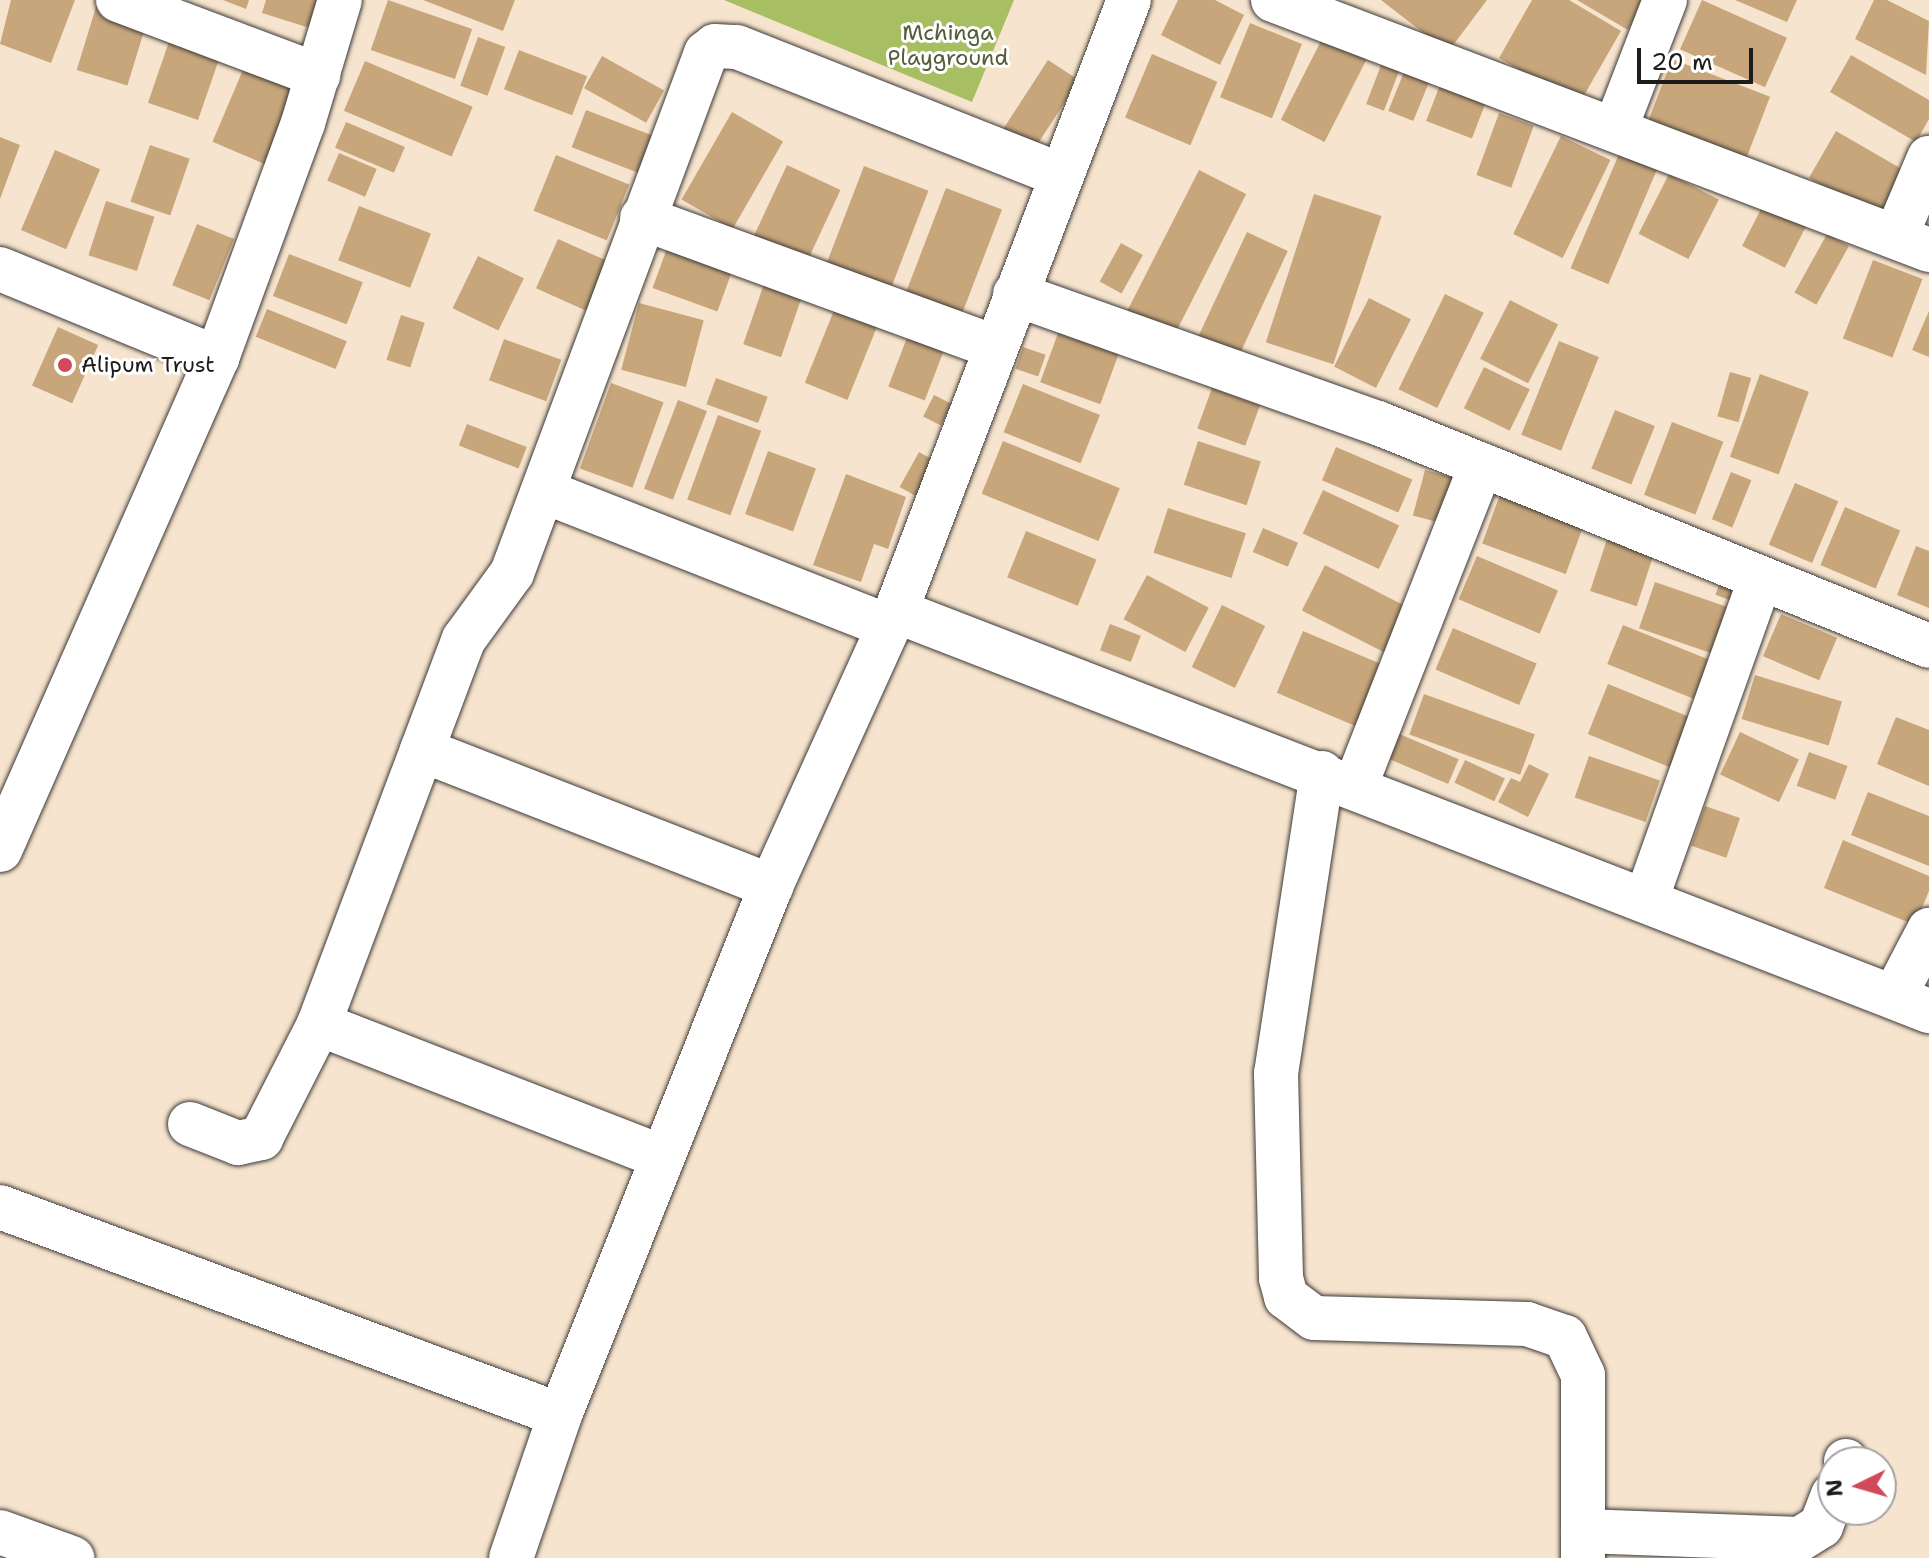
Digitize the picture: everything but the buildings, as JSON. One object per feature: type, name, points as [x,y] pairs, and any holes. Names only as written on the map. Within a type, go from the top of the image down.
[{"type":"street","points":[[118,0],[318,75]]},
{"type":"street","points":[[0,850],[217,358],[318,75],[340,0]]},
{"type":"street","points":[[511,1558],[560,1415],[771,886],[892,618],[1129,0]]},
{"type":"street","points":[[1273,0],[1332,10],[1616,127],[1913,243],[1929,158]]},
{"type":"street","points":[[1616,127],[1665,0]]},
{"type":"street","points":[[190,1124],[238,1143],[261,1138],[319,1024],[464,639],[512,573],[697,65],[715,46],[725,45],[1061,175]]},
{"type":"street","points":[[642,218],[994,347]]},
{"type":"street","points":[[0,269],[217,358]]},
{"type":"street","points":[[1015,294],[1378,423],[1929,646]]},
{"type":"street","points":[[1481,465],[1338,780],[1276,1073],[1286,1297],[1314,1318],[1527,1324],[1565,1337],[1583,1375],[1583,1544],[1800,1539],[1821,1526]]},
{"type":"street","points":[[543,491],[1338,780],[1911,1004],[1929,930]]},
{"type":"street","points":[[1646,900],[1760,579]]},
{"type":"street","points":[[422,750],[771,886]]},
{"type":"street","points":[[319,1024],[662,1157]]},
{"type":"street","points":[[0,1207],[560,1415]]},
{"type":"street","points":[[0,1532],[72,1558]]},
{"type":"green space","name":"Mchinga Playground","points":[[724,0],[1014,0],[972,102]]},
{"type":"place","name":"Alipum Trust","points":[[65,365]]}]
